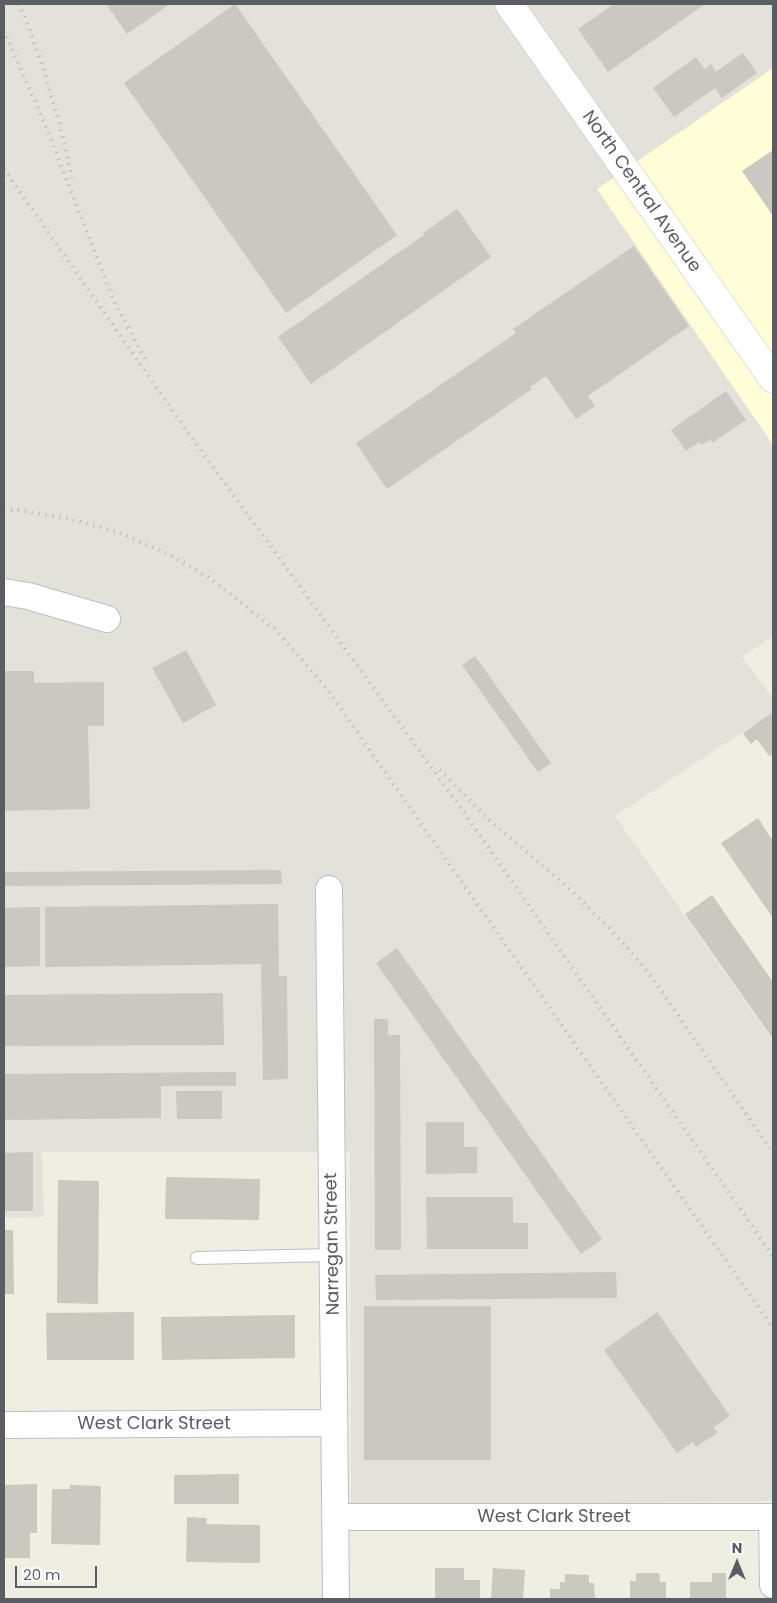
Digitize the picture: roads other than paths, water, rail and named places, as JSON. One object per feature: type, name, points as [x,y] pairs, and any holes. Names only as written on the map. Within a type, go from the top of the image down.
[{"type":"street","name":"North Central Avenue","points":[[509,4],[773,380]]},
{"type":"street","points":[[4,592],[28,596],[107,619]]},
{"type":"street","name":"Narregan Street","points":[[329,889],[336,1599]]},
{"type":"street","name":"West Clark Street","points":[[4,1425],[334,1423]]},
{"type":"street","name":"West Clark Street","points":[[336,1517],[773,1517]]},
{"type":"street","points":[[773,1517],[773,1586]]},
{"type":"lane","points":[[197,1258],[333,1255]]},
{"type":"railway","points":[[18,4],[25,17],[43,67],[60,126],[72,178]]},
{"type":"railway","points":[[4,30],[46,127],[115,304],[148,364]]},
{"type":"railway","points":[[4,169],[189,434],[458,804],[773,1256]]},
{"type":"railway","points":[[4,509],[70,519],[118,532],[164,552],[210,578],[275,629],[327,689],[773,1328]]},
{"type":"railway","points":[[440,770],[486,817],[572,891],[615,934],[651,976],[773,1153]]}]
